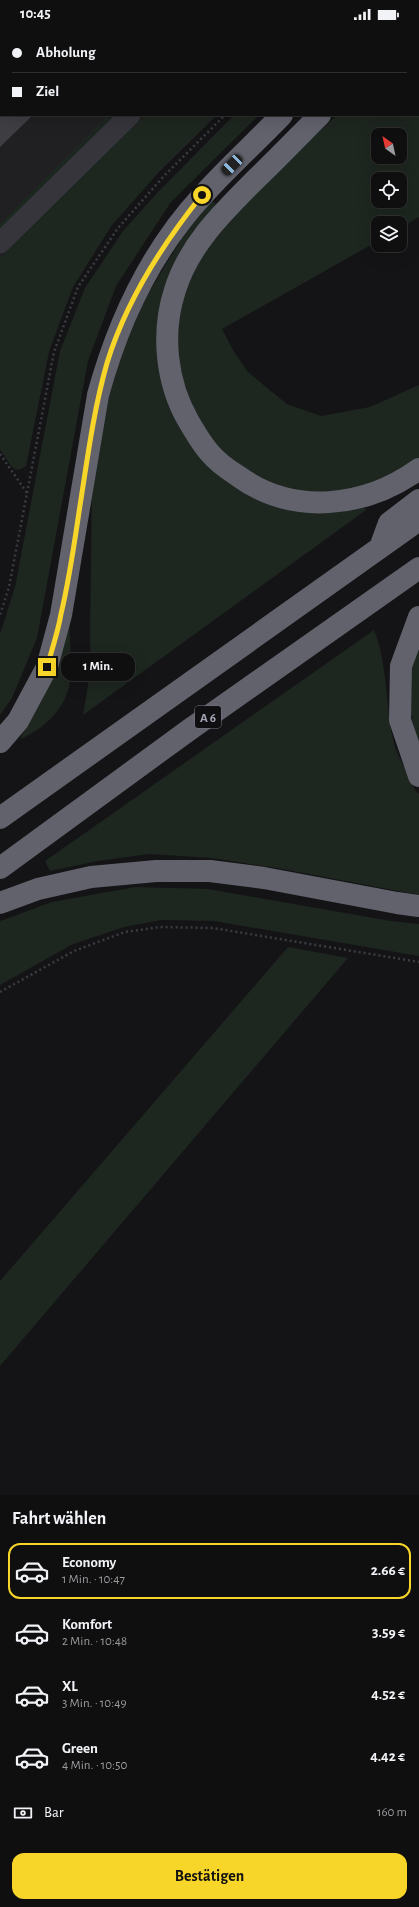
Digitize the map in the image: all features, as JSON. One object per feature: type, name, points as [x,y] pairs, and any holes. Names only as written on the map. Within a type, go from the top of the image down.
[{"type":"highway","points":[[0,742],[18,721],[47,667],[61,615],[98,395],[120,328],[153,263],[179,225],[202,195],[281,116]]},
{"type":"highway","points":[[319,116],[224,210],[200,240],[186,261],[175,290],[170,309],[167,339],[168,358],[174,389],[185,415],[209,452],[221,465],[249,484],[268,494],[292,501],[317,504],[352,500],[394,485],[419,469]]},
{"type":"highway","points":[[379,548],[389,523],[419,500]]},
{"type":"highway","points":[[0,818],[419,520]]},
{"type":"highway","name":"A 6","points":[[0,868],[182,735],[419,568]]},
{"type":"highway","points":[[419,617],[401,666],[400,720],[419,776]]},
{"type":"highway","points":[[0,903],[38,889],[91,876],[156,871],[210,871],[264,878],[419,906]]},
{"type":"lane","points":[[0,243],[129,116]]},
{"type":"path","points":[[0,615],[10,587],[54,352],[78,287],[118,228],[164,176],[224,116]]},
{"type":"path","points":[[0,454],[27,493]]},
{"type":"path","points":[[0,992],[74,950],[125,932],[160,927],[213,928],[419,962]]},
{"type":"shaded area","points":[[0,116],[207,116],[153,169],[66,285],[16,471],[0,449]]},
{"type":"shaded area","points":[[107,116],[115,116],[0,230],[0,224]]},
{"type":"shaded area","points":[[144,116],[216,116],[159,172],[112,225],[73,287],[49,352],[26,466],[19,470],[12,467],[0,450],[0,259]]},
{"type":"shaded area","points":[[233,116],[258,116],[171,202],[116,286],[88,361],[37,638],[12,698],[0,715],[0,634],[15,587],[60,351],[85,288],[123,231],[158,192]]},
{"type":"shaded area","points":[[336,116],[419,116],[419,217],[407,224],[407,216],[371,216],[371,245],[222,329],[233,350],[247,371],[287,404],[321,416],[370,407],[419,385],[419,459],[387,479],[337,493],[296,492],[246,472],[219,448],[204,430],[188,401],[177,359],[179,313],[189,280],[206,248],[248,199]]},
{"type":"shaded area","points":[[211,200],[216,204],[158,338],[221,477],[365,508],[366,510],[83,715],[91,667],[92,481],[100,430],[116,367],[146,297],[185,233]]},
{"type":"shaded area","points":[[69,614],[71,664],[68,691],[59,709],[45,724],[29,735],[20,739],[42,698]]},
{"type":"shaded area","points":[[374,630],[382,657],[390,725],[395,745],[415,790],[419,794],[419,895],[277,868],[212,858],[149,854],[98,861],[50,871],[45,861]]},
{"type":"shaded area","points":[[419,639],[419,749],[409,705],[411,668]]},
{"type":"shaded area","points":[[135,887],[208,889],[391,921],[419,924],[419,956],[214,921],[161,920],[124,927],[73,944],[0,985],[0,921],[52,902]]},
{"type":"shaded area","points":[[288,947],[348,958],[0,1366],[0,1281]]},
{"type":"building","points":[[0,116],[32,116],[0,147]]},
{"type":"route","points":[[47,667],[61,615],[98,395],[108,362],[120,328],[137,290],[157,256],[202,195]]}]
